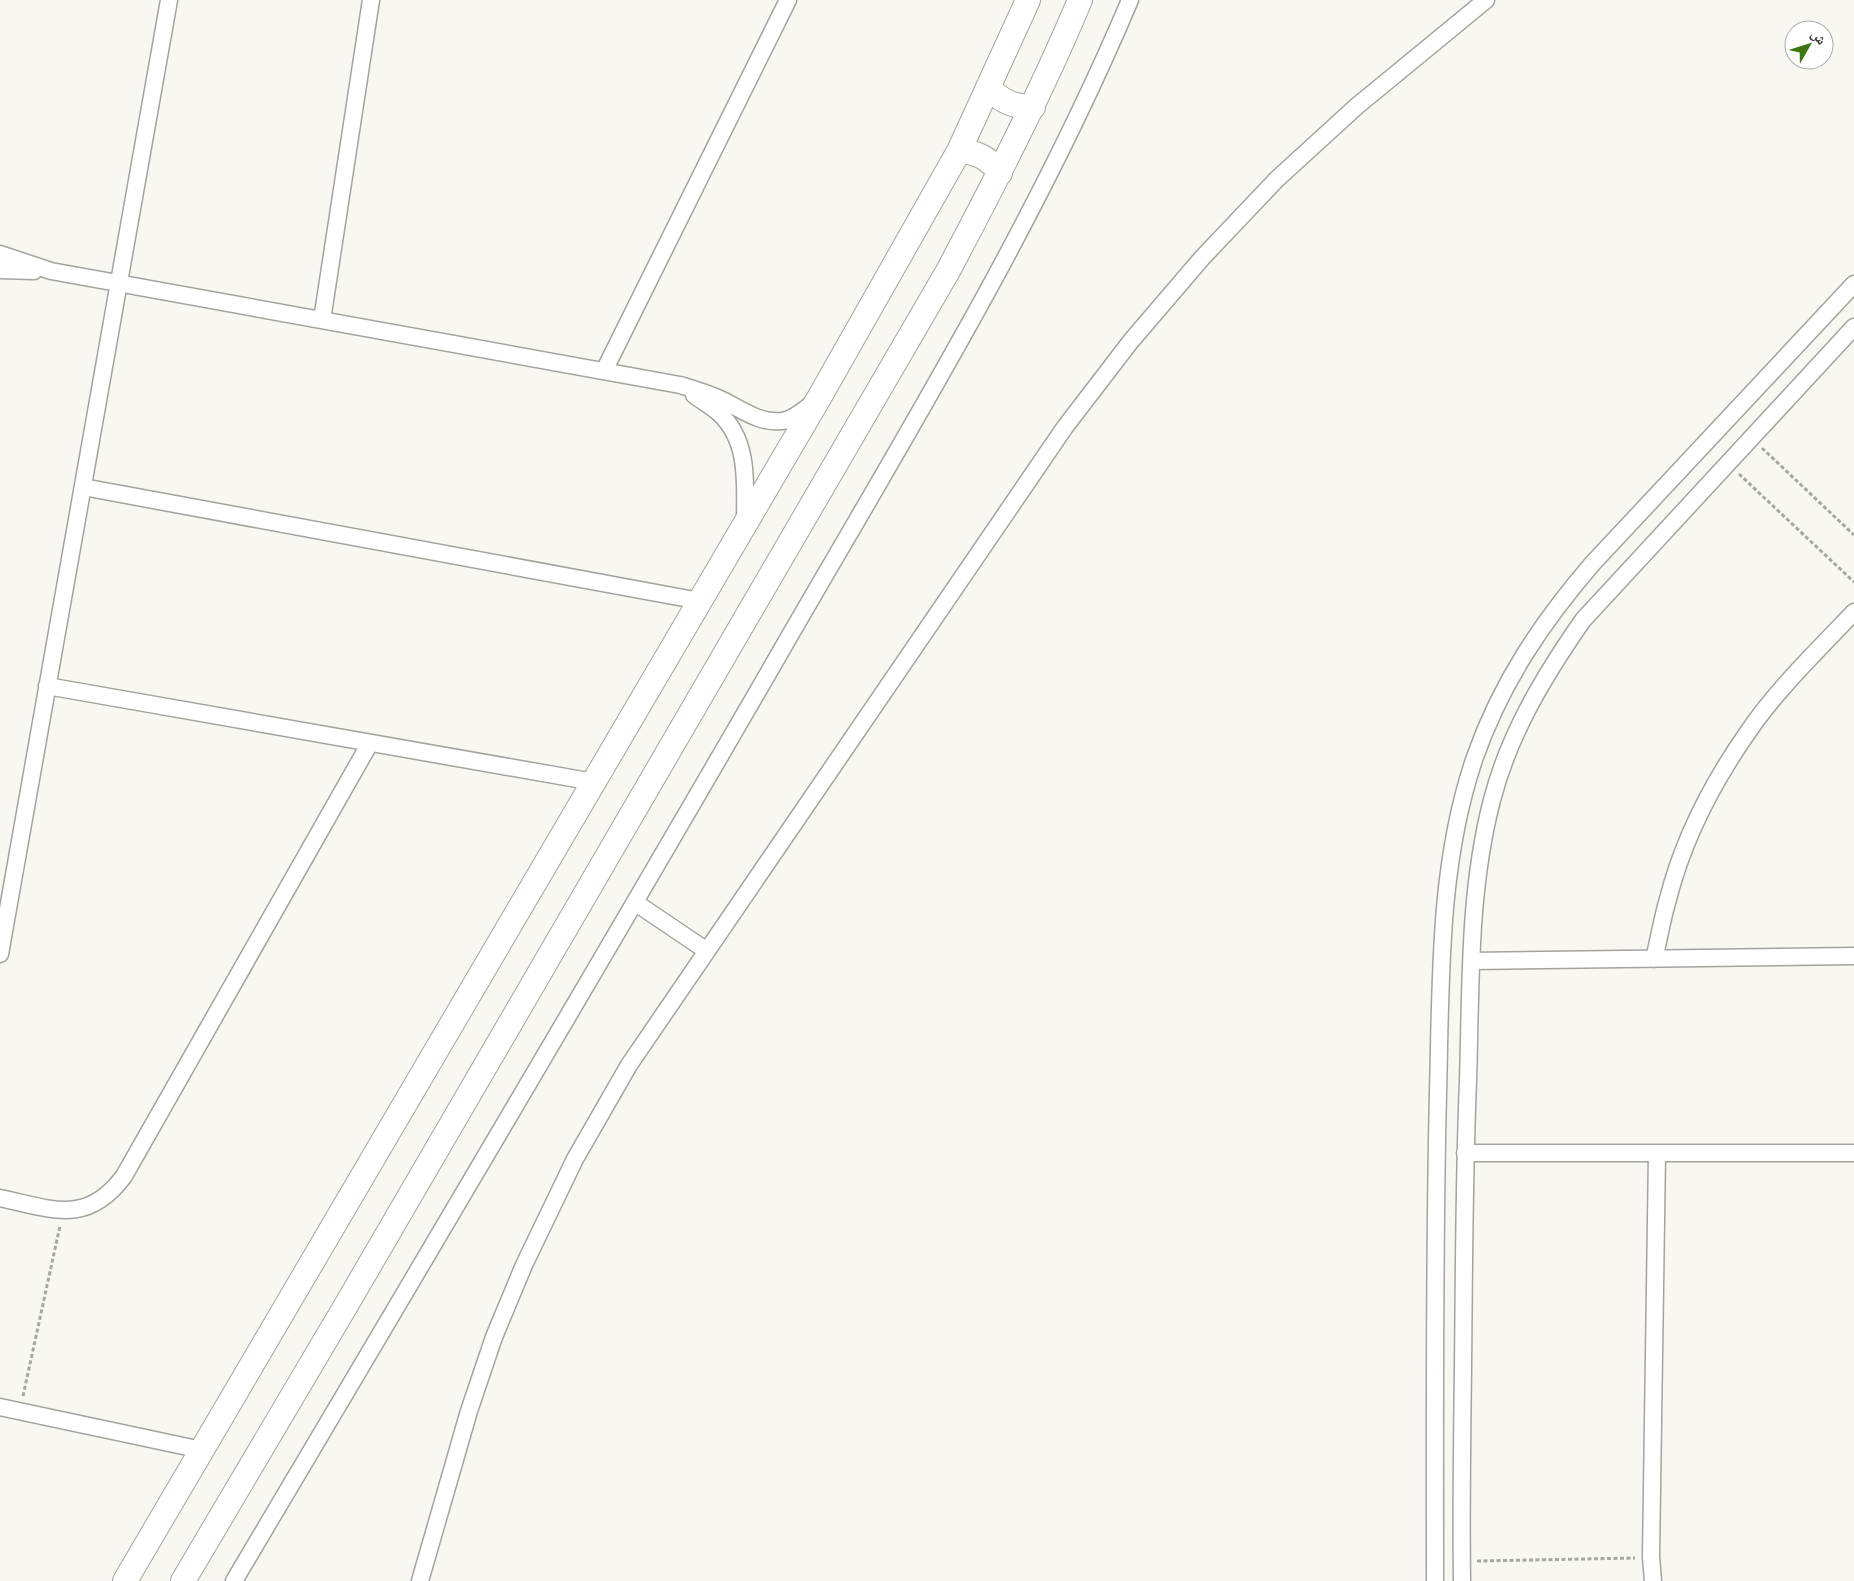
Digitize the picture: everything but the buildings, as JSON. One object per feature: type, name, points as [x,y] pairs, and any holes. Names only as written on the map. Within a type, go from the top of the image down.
[{"type":"street","points":[[0,954],[169,0]]},
{"type":"street","points":[[322,320],[372,0]]},
{"type":"street","points":[[604,371],[788,0]]},
{"type":"street","points":[[125,1581],[819,398],[959,151],[1028,0]]},
{"type":"street","points":[[183,1581],[358,1285],[948,271],[1000,173],[1080,0]]},
{"type":"street","points":[[234,1581],[636,903],[957,347],[1009,252],[1066,139],[1130,0]]},
{"type":"street","points":[[420,1581],[469,1411],[494,1338],[524,1266],[575,1160],[619,1082],[706,952],[1065,427],[1131,340],[1202,258],[1277,179],[1357,106],[1486,0]]},
{"type":"street","points":[[988,87],[998,97],[1008,103],[1020,107],[1032,107]]},
{"type":"street","points":[[959,151],[971,152],[982,156],[993,163],[1000,173]]},
{"type":"street","points":[[0,254],[51,271],[680,385],[718,398],[754,417],[768,422],[784,421],[798,414],[819,398]]},
{"type":"street","points":[[0,270],[51,271]]},
{"type":"street","points":[[1435,1581],[1436,1207],[1442,961],[1453,845],[1462,800],[1475,757],[1492,714],[1512,673],[1536,634],[1563,598],[1593,563],[1854,284]]},
{"type":"street","points":[[1462,1581],[1465,1153],[1474,896],[1481,847],[1492,798],[1508,750],[1529,705],[1554,661],[1583,620],[1854,327]]},
{"type":"street","points":[[680,385],[720,414],[733,432],[742,452],[746,474],[745,524]]},
{"type":"street","points":[[82,487],[700,601]]},
{"type":"street","points":[[1654,959],[1668,898],[1688,839],[1716,783],[1749,731],[1782,689],[1854,612]]},
{"type":"street","points":[[47,686],[594,782]]},
{"type":"street","points":[[0,1198],[63,1211],[82,1209],[99,1202],[113,1190],[124,1176],[370,743]]},
{"type":"street","points":[[636,903],[706,952]]},
{"type":"street","points":[[1472,961],[1854,956]]},
{"type":"street","points":[[1465,1153],[1854,1153]]},
{"type":"street","points":[[1653,1581],[1651,1558],[1657,1153]]},
{"type":"street","points":[[0,1407],[202,1450]]},
{"type":"path","points":[[1752,437],[1854,535]]},
{"type":"path","points":[[1727,463],[1854,582]]},
{"type":"path","points":[[20,1411],[63,1211]]},
{"type":"path","points":[[1461,1561],[1651,1558]]}]
